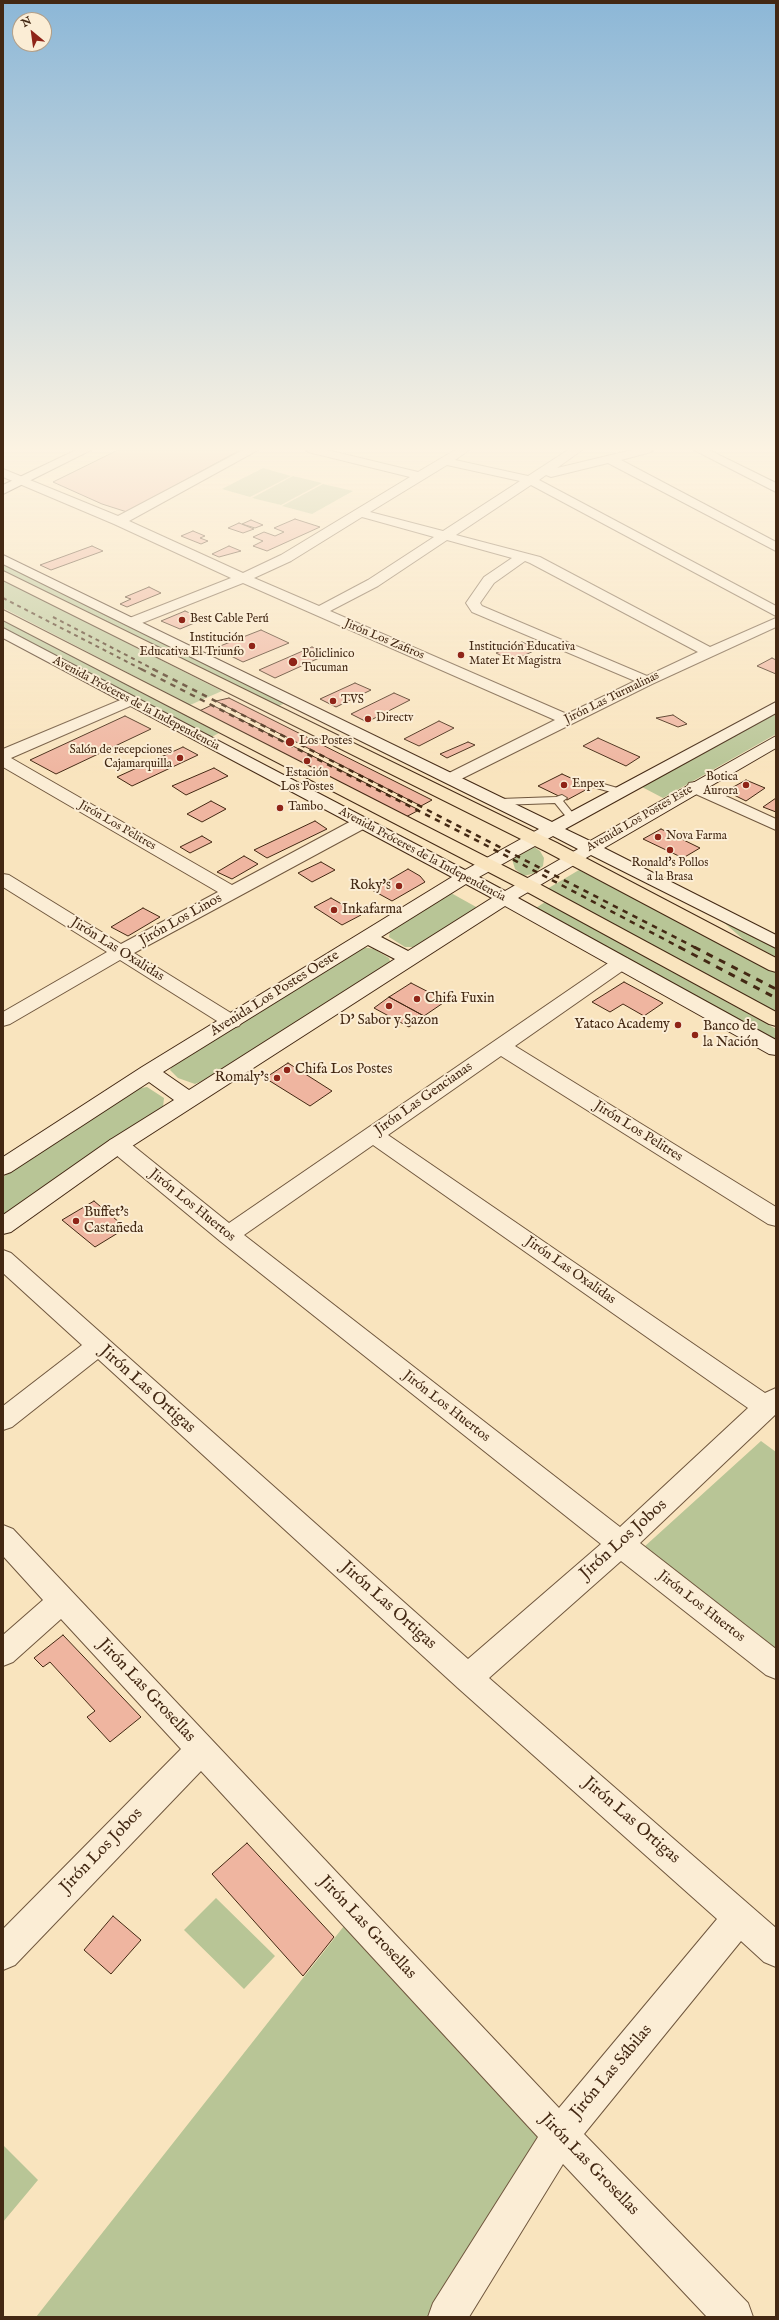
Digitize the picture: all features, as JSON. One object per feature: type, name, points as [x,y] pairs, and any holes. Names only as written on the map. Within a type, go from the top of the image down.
[{"type":"main road","points":[[3,575],[533,839],[776,966]]},
{"type":"main road","name":"Avenida Próceres de la Independencia","points":[[3,614],[527,885],[776,1020]]},
{"type":"street","name":"Jirón Los Zafiros","points":[[200,558],[318,612],[567,720]]},
{"type":"street","points":[[132,622],[243,578],[285,558]]},
{"type":"street","points":[[318,612],[373,583],[411,558]]},
{"type":"street","points":[[521,558],[489,580],[473,603],[477,609],[485,614],[647,681]]},
{"type":"street","points":[[529,558],[548,566],[709,652]]},
{"type":"street","points":[[677,558],[776,612]]},
{"type":"street","points":[[3,559],[500,802],[776,942]]},
{"type":"street","name":"Jirón Las Turmalinas","points":[[451,778],[647,681],[776,622]]},
{"type":"street","name":"Avenida Próceres de la Independencia","points":[[3,632],[130,701],[505,898],[776,1049]]},
{"type":"street","points":[[3,755],[130,701]]},
{"type":"street","points":[[551,828],[776,707]]},
{"type":"street","name":"Avenida Los Postes Este","points":[[505,898],[695,787],[775,743]]},
{"type":"street","name":"Jirón Los Pelitres","points":[[3,760],[231,892]]},
{"type":"street","points":[[695,787],[776,825]]},
{"type":"street","points":[[618,791],[656,810]]},
{"type":"street","name":"Jirón Los Linos","points":[[4,1019],[231,892],[361,823]]},
{"type":"street","name":"Avenida Los Postes Oeste","points":[[3,1167],[149,1072],[232,1022],[366,937],[464,877],[551,828]]},
{"type":"street","name":"Jirón Las Oxalidas","points":[[3,879],[232,1022]]},
{"type":"street","points":[[3,1226],[118,1145],[505,898]]},
{"type":"street","points":[[366,937],[409,959]]},
{"type":"street","name":"Jirón Las Gencianas","points":[[228,1235],[621,963]]},
{"type":"street","name":"Jirón Los Pelitres","points":[[500,1046],[776,1218]]},
{"type":"street","points":[[149,1072],[189,1100]]},
{"type":"street","name":"Jirón Las Oxalidas","points":[[373,1135],[771,1402]]},
{"type":"street","name":"Jirón Los Huertos","points":[[118,1145],[228,1235],[620,1545],[776,1666]]},
{"type":"street","name":"Jirón Las Ortigas","points":[[3,1259],[468,1678],[776,1950]]},
{"type":"street","points":[[3,1420],[98,1346]]},
{"type":"street","name":"Jirón Los Jobos","points":[[468,1678],[620,1545],[771,1402]]},
{"type":"street","name":"Jirón Las Grosellas","points":[[3,1537],[560,2135],[734,2317]]},
{"type":"street","points":[[3,1653],[62,1601]]},
{"type":"street","name":"Jirón Los Jobos","points":[[3,1953],[201,1750]]},
{"type":"street","name":"Jirón Las Sábilas","points":[[447,2317],[560,2135],[740,1917]]},
{"type":"lane","points":[[586,785],[593,784],[618,791]]},
{"type":"lane","points":[[500,802],[560,799],[571,817]]},
{"type":"green space","points":[[3,563],[285,703],[277,707],[3,572]]},
{"type":"green space","points":[[3,580],[222,691],[190,705],[3,608]]},
{"type":"green space","points":[[3,620],[219,733],[208,739],[3,629]]},
{"type":"green space","points":[[776,712],[776,734],[663,798],[642,787],[739,730]]},
{"type":"green space","points":[[531,845],[540,851],[544,858],[543,866],[535,873],[524,876],[515,869],[512,859],[521,849]]},
{"type":"green space","points":[[579,870],[776,972],[776,1012],[547,889]]},
{"type":"green space","points":[[451,893],[478,908],[416,947],[405,947],[389,937],[390,931]]},
{"type":"green space","points":[[545,902],[776,1029],[776,1040],[536,908]]},
{"type":"green space","points":[[721,920],[776,948],[776,957],[744,940]]},
{"type":"green space","points":[[363,947],[374,949],[389,958],[391,964],[202,1081],[195,1084],[178,1078],[170,1070],[172,1066]]},
{"type":"green space","points":[[147,1087],[164,1098],[163,1107],[3,1218],[3,1177],[135,1089]]},
{"type":"green space","points":[[761,1441],[776,1452],[776,1651],[644,1547]]},
{"type":"green space","points":[[216,1898],[275,1956],[244,1989],[184,1930]]},
{"type":"green space","points":[[344,1926],[547,2135],[433,2317],[36,2317]]},
{"type":"green space","points":[[3,2145],[38,2180],[3,2222]]},
{"type":"building","points":[[58,558],[83,558],[51,570],[40,565]]},
{"type":"building","points":[[149,587],[161,593],[127,607],[120,604],[131,599],[125,597]]},
{"type":"building","name":"Best Cable Perú","points":[[185,611],[204,619],[180,629],[161,621]]},
{"type":"building","name":"Institución Educativa El Triunfo","points":[[261,630],[289,643],[243,662],[215,648]]},
{"type":"building","points":[[522,642],[538,649],[512,661],[496,653]]},
{"type":"building","name":"Policlinico Tucuman","points":[[312,647],[328,654],[275,678],[259,670]]},
{"type":"building","points":[[772,658],[776,660],[776,674],[757,666]]},
{"type":"building","points":[[355,683],[371,690],[336,707],[320,699]]},
{"type":"building","points":[[394,693],[410,700],[367,722],[351,714]]},
{"type":"building","name":"Estación Los Postes","points":[[229,698],[432,800],[421,806],[216,701]]},
{"type":"building","name":"Estación Los Postes","points":[[212,705],[419,810],[404,818],[197,712]]},
{"type":"building","points":[[673,715],[687,724],[678,727],[656,718]]},
{"type":"building","points":[[125,716],[151,729],[56,774],[30,760]]},
{"type":"building","points":[[439,721],[454,728],[419,746],[404,739]]},
{"type":"building","points":[[598,738],[640,757],[626,766],[583,746]]},
{"type":"building","points":[[468,742],[475,745],[447,758],[440,754]]},
{"type":"building","points":[[183,747],[198,755],[132,786],[117,777]]},
{"type":"building","points":[[214,768],[228,776],[186,795],[172,786]]},
{"type":"building","points":[[562,774],[591,787],[567,800],[538,786]]},
{"type":"building","points":[[746,780],[765,788],[746,801],[726,791]]},
{"type":"building","points":[[776,798],[776,812],[763,807]]},
{"type":"building","points":[[211,801],[226,809],[202,822],[187,814]]},
{"type":"building","points":[[315,821],[327,829],[267,858],[254,850]]},
{"type":"building","points":[[661,829],[700,848],[683,858],[643,839]]},
{"type":"building","points":[[202,836],[212,842],[190,853],[180,847]]},
{"type":"building","points":[[244,856],[258,864],[232,879],[217,872]]},
{"type":"building","points":[[321,862],[335,870],[312,882],[298,873]]},
{"type":"building","name":"Roky's","points":[[408,869],[420,876],[425,882],[392,901],[372,890]]},
{"type":"building","points":[[331,898],[361,915],[342,925],[314,907]]},
{"type":"building","points":[[143,908],[160,917],[128,936],[111,927]]},
{"type":"building","points":[[624,982],[663,1003],[644,1016],[623,1004],[610,1012],[592,1002]]},
{"type":"building","name":"Chifa Fuxin","points":[[411,983],[446,1001],[424,1016],[389,997]]},
{"type":"building","points":[[389,997],[424,1016],[409,1027],[374,1008]]},
{"type":"building","points":[[288,1063],[332,1091],[310,1106],[265,1078]]},
{"type":"building","points":[[94,1201],[126,1228],[95,1247],[62,1220]]},
{"type":"building","points":[[63,1635],[141,1717],[110,1742],[87,1717],[95,1711],[50,1662],[43,1667],[34,1658]]},
{"type":"building","points":[[247,1843],[334,1937],[303,1976],[212,1874]]},
{"type":"building","points":[[113,1916],[141,1940],[111,1974],[84,1950]]},
{"type":"railway","points":[[3,598],[143,670]]},
{"type":"railway","points":[[53,617],[155,670]]},
{"type":"railway","points":[[141,669],[474,839],[681,948]]},
{"type":"railway","points":[[153,669],[696,948]]},
{"type":"railway","points":[[679,947],[776,998]]},
{"type":"railway","points":[[694,947],[776,989]]},
{"type":"place","name":"Best Cable Perú","points":[[182,620]]},
{"type":"place","name":"Institución Educativa El Triunfo","points":[[252,646]]},
{"type":"place","name":"Institución Educativa Mater Et Magistra","points":[[461,655]]},
{"type":"place","name":"Policlinico Tucuman","points":[[293,662]]},
{"type":"place","name":"TVS","points":[[333,701]]},
{"type":"place","name":"Directv","points":[[368,719]]},
{"type":"place","name":"Los Postes","points":[[290,742]]},
{"type":"place","name":"Salón de recepciones Cajamarquilla","points":[[180,758]]},
{"type":"place","name":"Estación Los Postes","points":[[307,761]]},
{"type":"place","name":"Enpex","points":[[564,785]]},
{"type":"place","name":"Botica Aurora","points":[[746,785]]},
{"type":"place","name":"Tambo","points":[[280,808]]},
{"type":"place","name":"Nova Farma","points":[[658,837]]},
{"type":"place","name":"Ronald's Pollos a la Brasa","points":[[670,850]]},
{"type":"place","name":"Roky's","points":[[399,886]]},
{"type":"place","name":"Inkafarma","points":[[334,910]]},
{"type":"place","name":"Chifa Fuxin","points":[[417,999]]},
{"type":"place","name":"D' Sabor y Sazon","points":[[389,1006]]},
{"type":"place","name":"Yataco Academy","points":[[678,1025]]},
{"type":"place","name":"Banco de la Nación","points":[[695,1035]]},
{"type":"place","name":"Chifa Los Postes","points":[[287,1070]]},
{"type":"place","name":"Romaly's","points":[[277,1078]]},
{"type":"place","name":"Buffet's Castañeda","points":[[76,1221]]}]
